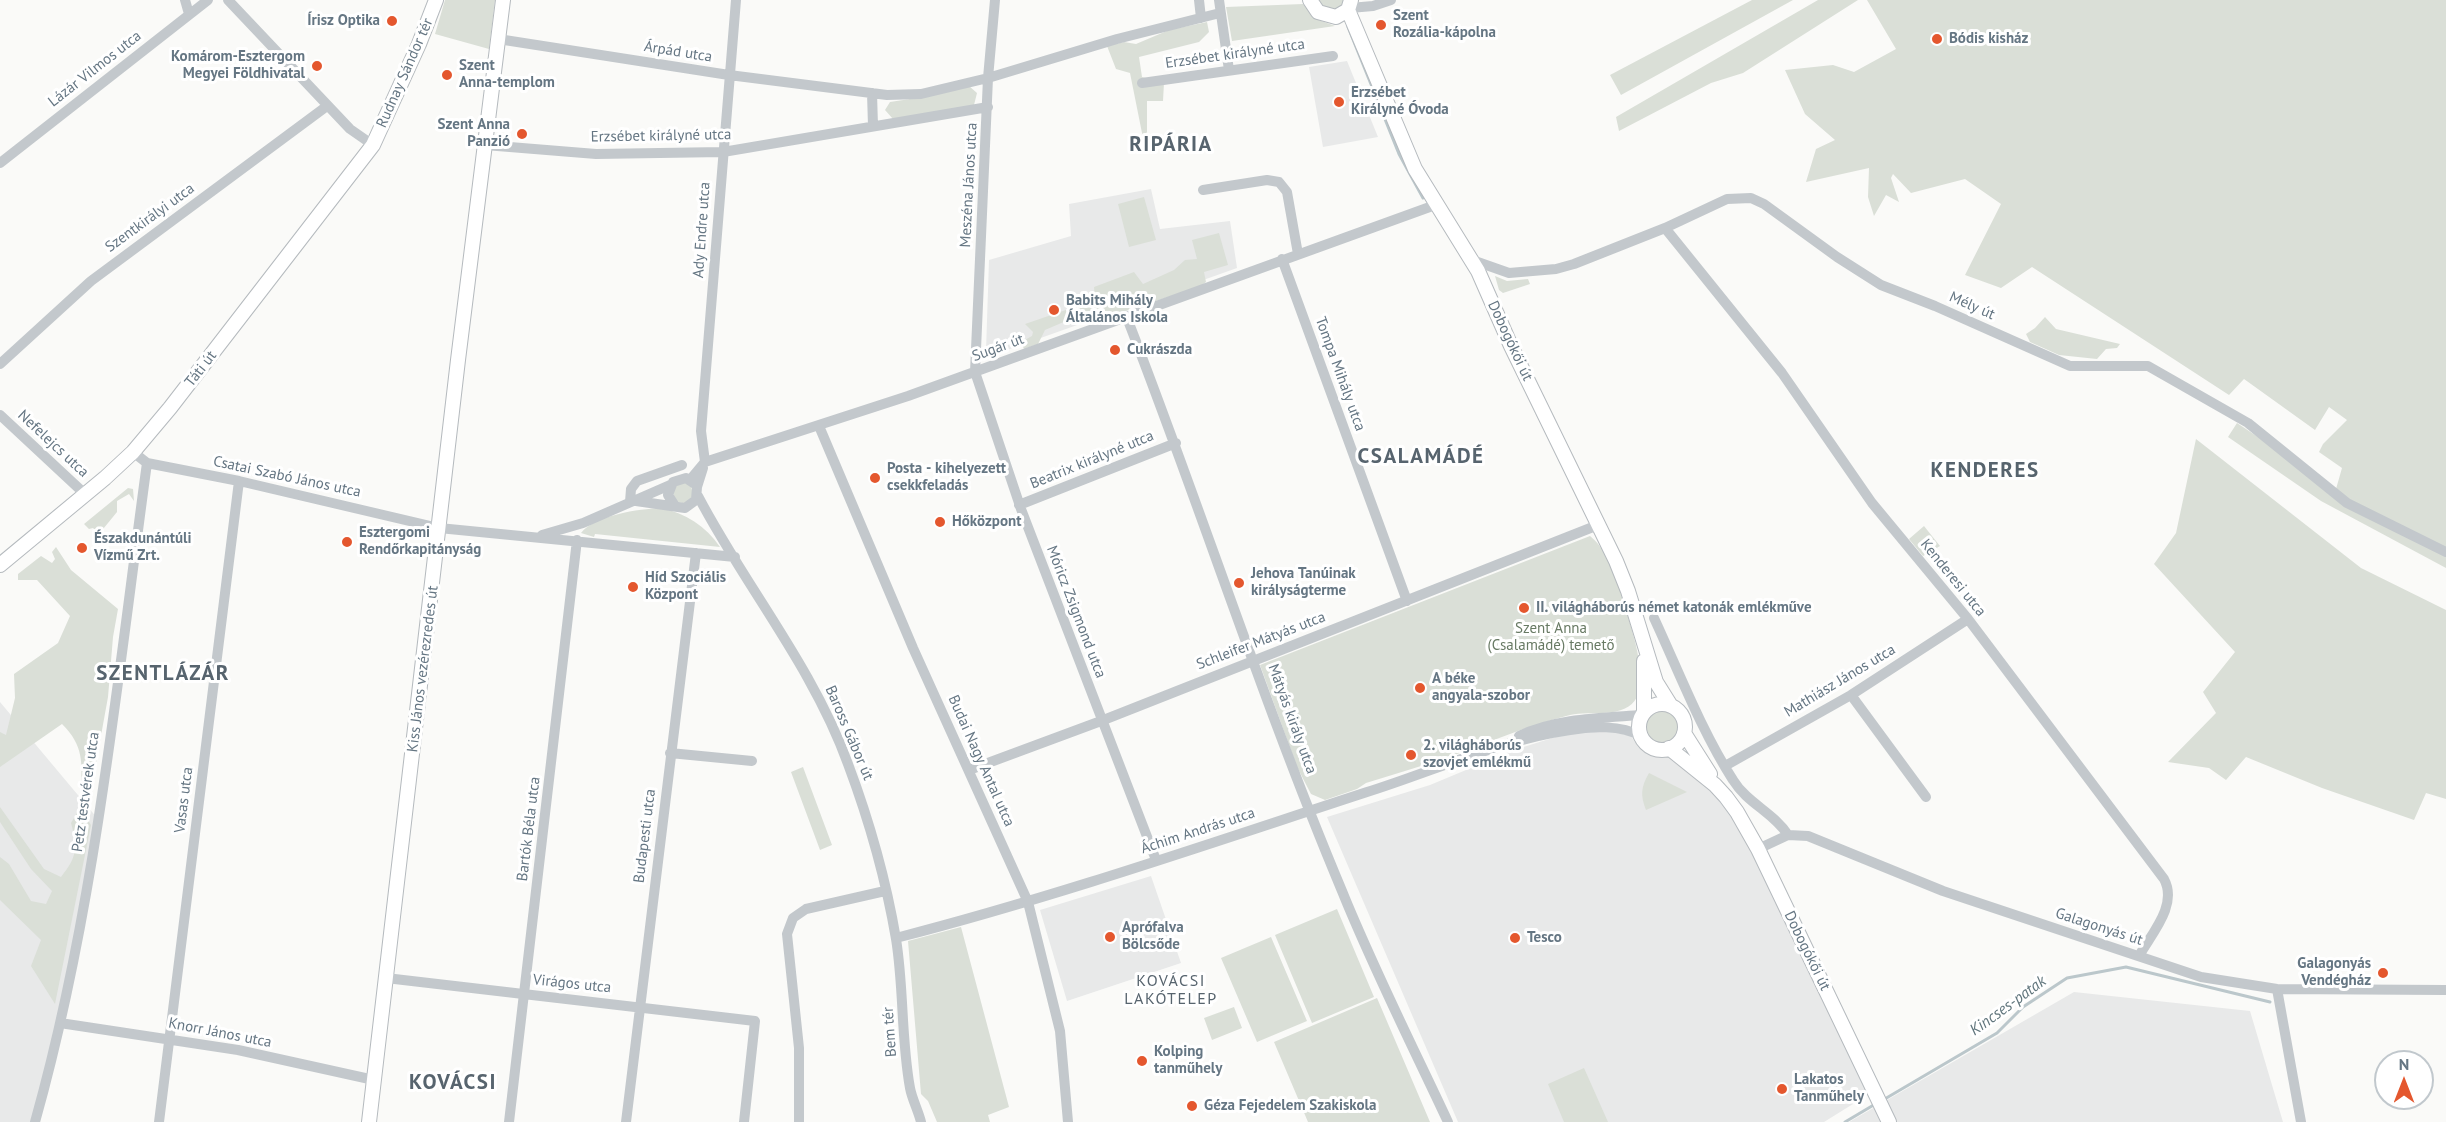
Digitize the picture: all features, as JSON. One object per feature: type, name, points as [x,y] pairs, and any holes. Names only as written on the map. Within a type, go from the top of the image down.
[{"type":"main road","name":"Rudnay Sándor tér","points":[[373,145],[423,37],[436,0]]},
{"type":"main road","points":[[485,145],[503,0]]},
{"type":"main road","points":[[1298,0],[1311,2],[1318,12],[1330,17],[1348,7]]},
{"type":"main road","name":"Dobogókői út","points":[[1348,7],[1415,169],[1472,260],[1598,525],[1628,591],[1656,682],[1671,706]]},
{"type":"main road","name":"Táti út","points":[[0,565],[86,495],[133,452],[170,408],[373,145]]},
{"type":"main road","name":"Kiss János vezérezredes út","points":[[369,1122],[485,145]]},
{"type":"main road","name":"Dobogókői út","points":[[1643,644],[1643,714]]},
{"type":"main road","points":[[1659,704],[1671,706],[1683,717],[1684,733],[1680,741],[1670,748],[1653,748],[1641,736],[1639,725],[1643,714],[1659,704]]},
{"type":"main road","name":"Dobogókői út","points":[[1684,733],[1715,785],[1737,812],[1758,849],[1889,1122]]},
{"type":"main road","name":"Dobogókői út","points":[[1670,748],[1715,785]]},
{"type":"street","points":[[185,0],[189,14]]},
{"type":"street","name":"Lázár Vilmos utca","points":[[0,163],[208,0]]},
{"type":"street","points":[[228,0],[327,106],[350,129],[373,145]]},
{"type":"street","name":"Ady Endre utca","points":[[705,462],[701,431],[736,0]]},
{"type":"street","name":"Meszéna János utca","points":[[975,372],[988,78],[994,0]]},
{"type":"street","points":[[1199,0],[1201,18]]},
{"type":"street","points":[[1219,0],[1229,70]]},
{"type":"street","points":[[1348,7],[1368,6],[1391,0]]},
{"type":"street","points":[[873,126],[872,93],[921,94],[988,78],[1117,39],[1220,13]]},
{"type":"street","name":"Árpád utca","points":[[498,39],[729,75],[872,93]]},
{"type":"street","name":"Erzsébet királyné utca","points":[[1142,83],[1333,56]]},
{"type":"street","name":"Szentkirályi utca","points":[[0,364],[90,281],[327,106]]},
{"type":"street","name":"Erzsébet királyné utca","points":[[485,145],[596,154],[723,152],[988,106]]},
{"type":"street","points":[[1203,190],[1268,180],[1279,182],[1287,192],[1298,254]]},
{"type":"street","name":"Mély út","points":[[1472,260],[1509,273],[1547,270],[1574,264],[1665,228],[1728,199],[1743,197],[1758,200],[1837,257],[1881,285],[1935,306],[2070,366],[2148,366],[2248,423],[2347,503],[2446,552]]},
{"type":"street","name":"Sugár út","points":[[705,462],[819,426],[975,372],[1438,204]]},
{"type":"street","name":"Kenderesi utca","points":[[1665,228],[1782,373],[1872,503],[1968,619],[2168,886],[2168,907],[2139,956]]},
{"type":"street","name":"Tompa Mihály utca","points":[[1282,259],[1407,601]]},
{"type":"street","name":"Mátyás király utca","points":[[1127,318],[1176,442],[1309,810],[1365,945],[1448,1122]]},
{"type":"street","name":"Móricz Zsigmond utca","points":[[975,372],[1019,505],[1156,860]]},
{"type":"street","name":"Nefelejcs utca","points":[[0,415],[86,495]]},
{"type":"street","name":"Budai Nagy Antal utca","points":[[819,426],[913,648],[1028,902],[1060,1031],[1068,1122]]},
{"type":"street","name":"Beatrix királyné utca","points":[[1019,505],[1176,442]]},
{"type":"street","name":"Csatai Szabó János utca","points":[[133,452],[147,463],[439,528]]},
{"type":"street","points":[[690,507],[705,462]]},
{"type":"street","name":"Petz testvérek utca","points":[[35,1122],[60,1023],[93,848],[147,463]]},
{"type":"street","points":[[632,501],[632,489],[637,481],[682,465]]},
{"type":"street","points":[[536,537],[583,523],[670,485],[677,479],[695,487],[714,527]]},
{"type":"street","name":"Vasas utca","points":[[159,1122],[239,482]]},
{"type":"street","points":[[670,485],[669,499],[675,506]]},
{"type":"street","points":[[632,501],[690,507],[714,527]]},
{"type":"street","name":"Schleifer Mátyás utca","points":[[969,770],[1101,721],[1598,525]]},
{"type":"street","name":"Baross Gábor út","points":[[714,527],[735,557],[828,716],[860,798],[896,938]]},
{"type":"street","points":[[439,528],[735,557]]},
{"type":"street","name":"Bartók Béla utca","points":[[509,1122],[577,540]]},
{"type":"street","name":"Budapesti utca","points":[[626,1122],[696,553]]},
{"type":"street","points":[[1654,618],[1725,766],[1738,788],[1781,824],[1788,835],[1758,849]]},
{"type":"street","name":"Mathiász János utca","points":[[1725,766],[1851,695],[1968,619]]},
{"type":"street","points":[[1851,695],[1926,797]]},
{"type":"street","name":"Áchim András utca","points":[[1506,744],[1521,735],[1548,726],[1643,714]]},
{"type":"street","name":"Áchim András utca","points":[[896,938],[1028,902],[1399,782],[1506,744],[1565,730],[1594,728],[1626,731],[1641,736]]},
{"type":"street","points":[[670,753],[752,761]]},
{"type":"street","name":"Galagonyás út","points":[[1788,835],[1819,839],[1943,891],[2201,977],[2277,989],[2446,990]]},
{"type":"street","points":[[799,1122],[799,1048],[787,942],[790,923],[806,909],[885,891]]},
{"type":"street","name":"Bem tér","points":[[896,938],[910,1089],[921,1122]]},
{"type":"street","name":"Virágos utca","points":[[386,978],[755,1021],[744,1122]]},
{"type":"street","points":[[2277,989],[2301,1122]]},
{"type":"street","name":"Knorr János utca","points":[[60,1023],[238,1050],[374,1080]]},
{"type":"shaded area","name":"Erzsébet Királyné Óvoda","points":[[1347,61],[1378,137],[1323,147],[1309,67]]},
{"type":"shaded area","name":"Babits Mihály Általános Iskola","points":[[1151,189],[1160,229],[1230,221],[1237,268],[993,355],[986,351],[989,260],[1071,236],[1069,204]]},
{"type":"shaded area","points":[[0,702],[98,819],[60,1023],[32,1122],[0,1122]]},
{"type":"shaded area","points":[[1609,731],[1631,736],[1635,742],[1656,752],[1664,751],[1682,760],[1712,792],[1758,849],[1874,1091],[1824,1122],[1458,1122],[1327,817],[1430,785],[1514,750],[1565,734]]},
{"type":"shaded area","name":"Aprófalva Bölcsőde","points":[[1151,876],[1181,963],[1067,1001],[1040,910]]},
{"type":"shaded area","points":[[2074,992],[2250,1011],[2283,1122],[1849,1122]]},
{"type":"green space","points":[[445,0],[495,0],[489,49],[435,34]]},
{"type":"green space","points":[[1313,0],[1348,0],[1347,6],[1331,14]]},
{"type":"green space","points":[[1752,0],[1793,0],[1621,95],[1610,75]]},
{"type":"green space","points":[[1818,0],[1858,0],[1743,73],[1711,83],[1619,131],[1616,117]]},
{"type":"green space","points":[[1867,0],[2446,0],[2446,568],[2321,501],[2228,437],[2237,423],[2336,489],[2342,468],[2319,452],[2323,444],[2347,420],[2329,407],[2315,430],[2244,379],[2229,395],[2032,267],[2001,288],[1965,275],[2001,204],[1965,179],[1911,193],[1893,174],[1891,178],[1899,202],[1886,195],[1874,216],[1868,197],[1869,168],[1806,182],[1816,149],[1835,140],[1805,114],[1785,70],[1833,65],[1854,72],[1896,49]]},
{"type":"green space","points":[[1303,4],[1316,19],[1335,26],[1232,41],[1226,7]]},
{"type":"green space","points":[[1207,22],[1209,32],[1199,42],[1139,57],[1142,77],[1164,83],[1163,101],[1147,101],[1147,132],[1143,138],[1130,73],[1116,69],[1107,46],[1124,42],[1136,44],[1169,30]]},
{"type":"green space","points":[[969,86],[977,93],[974,105],[893,119],[885,110],[890,102]]},
{"type":"green space","points":[[1144,197],[1156,240],[1129,247],[1118,204]]},
{"type":"green space","points":[[1219,233],[1228,265],[1204,272],[1206,282],[1201,286],[1096,321],[1066,321],[1045,330],[1038,344],[1024,349],[1021,342],[1032,336],[1033,332],[1025,324],[1095,300],[1094,287],[1134,272],[1143,284],[1174,270],[1185,260],[1197,259],[1192,240]]},
{"type":"green space","points":[[1495,276],[1507,281],[1528,279],[1530,284],[1503,293],[1499,290]]},
{"type":"green space","points":[[2045,317],[2056,329],[2120,344],[2117,348],[2106,349],[2097,359],[2059,355],[2030,342],[2026,334]]},
{"type":"green space","points":[[2196,439],[2361,568],[2446,610],[2446,799],[2426,793],[2414,820],[2322,788],[2246,757],[2226,780],[2209,768],[2168,762],[2216,713],[2203,692],[2235,652],[2154,564],[2176,533]]},
{"type":"green space","points":[[681,481],[691,485],[693,496],[686,504],[675,501],[672,487]]},
{"type":"green space","points":[[128,488],[133,489],[134,501],[129,494],[117,501],[117,512],[99,534],[84,524]]},
{"type":"green space","points":[[661,508],[678,513],[702,527],[720,547],[595,534],[594,537],[581,533],[607,517]]},
{"type":"green space","points":[[1924,526],[1940,546],[1923,556],[1909,539]]},
{"type":"green space","name":"Szent Anna (Csalamádé) temető","points":[[1590,536],[1609,562],[1636,646],[1641,680],[1637,697],[1632,704],[1624,709],[1607,713],[1570,715],[1537,725],[1440,760],[1366,783],[1357,789],[1325,800],[1311,794],[1297,767],[1260,665]]},
{"type":"green space","points":[[56,547],[71,570],[118,609],[113,637],[108,697],[89,802],[81,791],[81,763],[78,747],[62,724],[0,767],[0,732],[6,735],[15,698],[14,674],[58,643],[70,616],[37,580],[18,580],[18,574],[41,556],[52,563],[55,559],[52,552]]},
{"type":"green space","points":[[1662,708],[1675,714],[1681,727],[1675,740],[1662,746],[1649,740],[1643,727],[1649,714]]},
{"type":"green space","points":[[803,767],[832,845],[820,850],[791,772]]},
{"type":"green space","points":[[1649,773],[1687,792],[1646,810],[1642,791]]},
{"type":"green space","points":[[0,807],[44,869],[61,877],[75,852],[71,823],[80,808],[91,825],[55,1004],[31,966],[41,940],[0,900],[0,857],[9,864],[31,901],[46,904],[52,891],[31,869],[0,822]]},
{"type":"green space","points":[[1337,909],[1374,997],[1312,1023],[1275,935]]},
{"type":"green space","points":[[961,927],[1009,1107],[988,1115],[990,1122],[937,1122],[928,1101],[921,1094],[908,941]]},
{"type":"green space","points":[[1271,937],[1307,1021],[1257,1042],[1221,958]]},
{"type":"green space","points":[[1377,998],[1430,1122],[1308,1122],[1274,1042]]},
{"type":"green space","points":[[1234,1007],[1242,1028],[1212,1040],[1204,1018]]},
{"type":"green space","points":[[1584,1068],[1608,1122],[1564,1122],[1548,1084]]},
{"type":"waterway","points":[[1348,27],[1399,154],[1423,198]]},
{"type":"waterway","name":"Kincses-patak","points":[[1883,1100],[1997,1033],[2023,1007],[2067,978],[2126,967],[2270,1002]]},
{"type":"waterway","name":"Kincses-patak","points":[[1845,1122],[1877,1103]]},
{"type":"place","name":"Írisz Optika","points":[[392,21]]},
{"type":"place","name":"Szent Rozália-kápolna","points":[[1381,25]]},
{"type":"place","name":"Bódis kisház","points":[[1937,39]]},
{"type":"place","name":"Komárom-Esztergom Megyei Földhivatal","points":[[317,66]]},
{"type":"place","name":"Szent Anna-templom","points":[[447,75]]},
{"type":"place","name":"Erzsébet Királyné Óvoda","points":[[1339,102]]},
{"type":"place","name":"Szent Anna Panzió","points":[[522,134]]},
{"type":"place","name":"Babits Mihály Általános Iskola","points":[[1054,310]]},
{"type":"place","name":"Cukrászda","points":[[1115,350]]},
{"type":"place","name":"Posta - kihelyezett csekkfeladás","points":[[875,478]]},
{"type":"place","name":"Hőközpont","points":[[940,522]]},
{"type":"place","name":"Esztergomi Rendőrkapitányság","points":[[347,542]]},
{"type":"place","name":"Északdunántúli Vízmű Zrt.","points":[[82,548]]},
{"type":"place","name":"Jehova Tanúinak királyságterme","points":[[1239,583]]},
{"type":"place","name":"Híd Szociális Központ","points":[[633,587]]},
{"type":"place","name":"II. világháborús német katonák emlékműve","points":[[1524,608]]},
{"type":"place","name":"A béke angyala-szobor","points":[[1420,688]]},
{"type":"place","name":"2. világháborús szovjet emlékmű","points":[[1411,755]]},
{"type":"place","name":"Aprófalva Bölcsőde","points":[[1110,937]]},
{"type":"place","name":"Tesco","points":[[1515,938]]},
{"type":"place","name":"Galagonyás Vendégház","points":[[2383,973]]},
{"type":"place","name":"Kolping tanműhely","points":[[1142,1061]]},
{"type":"place","name":"Lakatos Tanműhely","points":[[1782,1089]]},
{"type":"place","name":"Géza Fejedelem Szakiskola","points":[[1192,1106]]},
{"type":"district","name":"RIPÁRIA","points":[[1171,145]]},
{"type":"district","name":"CSALAMÁDÉ","points":[[1421,457]]},
{"type":"district","name":"KENDERES","points":[[1985,471]]},
{"type":"district","name":"SZENTLÁZÁR","points":[[163,674]]},
{"type":"district","name":"KOVÁCSI LAKÓTELEP","points":[[1171,990]]},
{"type":"district","name":"KOVÁCSI","points":[[453,1083]]}]
